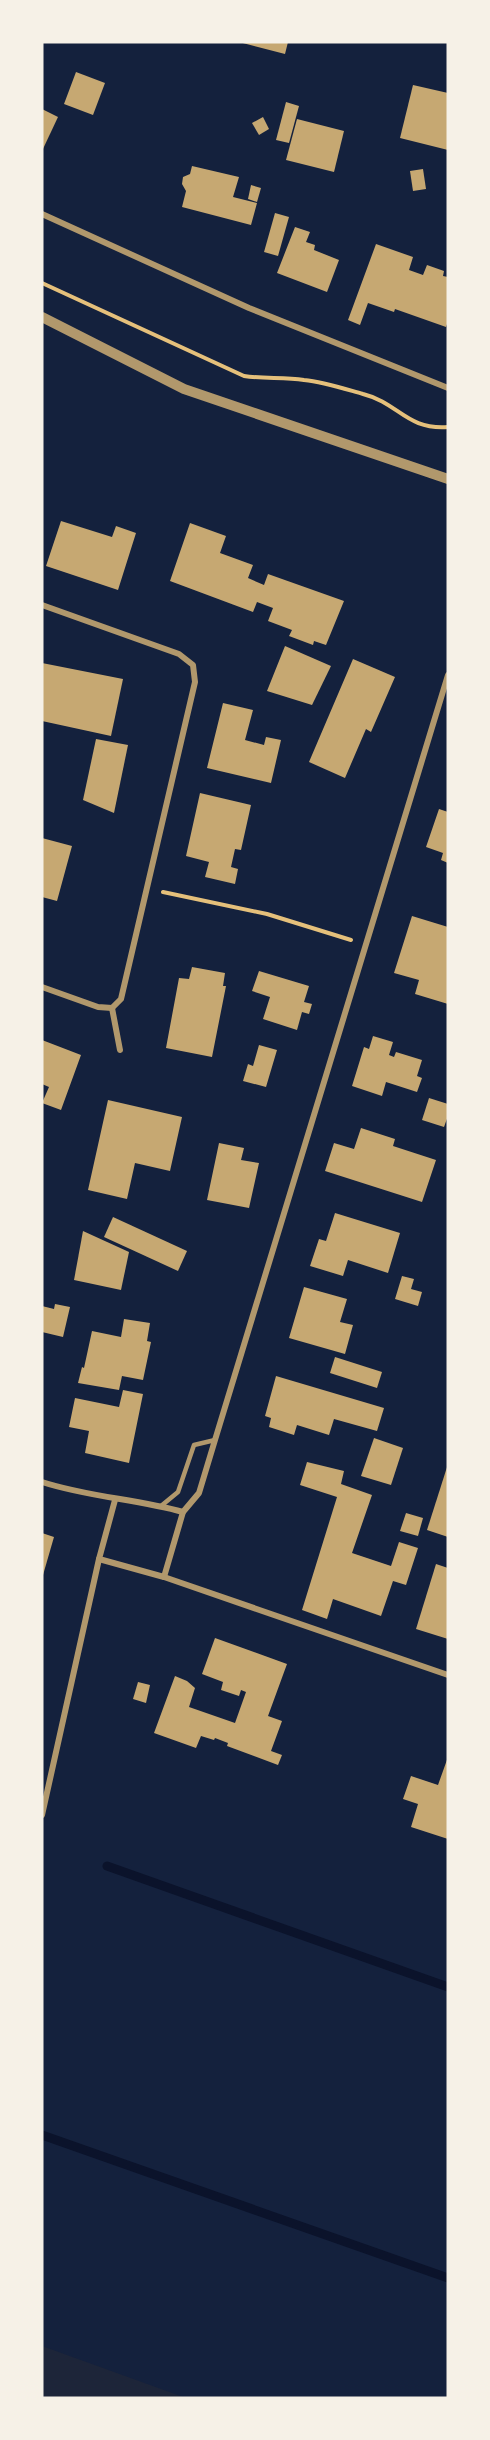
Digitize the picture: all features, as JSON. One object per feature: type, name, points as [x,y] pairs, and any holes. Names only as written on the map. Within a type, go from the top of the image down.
[{"type":"street","points":[[42,214],[249,308],[448,388]]},
{"type":"street","points":[[42,317],[184,388],[448,479]]},
{"type":"street","points":[[42,605],[179,654],[193,665],[195,682],[121,999],[112,1008],[98,1007],[42,987]]},
{"type":"street","points":[[164,1577],[183,1512],[199,1493],[448,675]]},
{"type":"street","points":[[112,1008],[120,1050]]},
{"type":"street","points":[[42,1482],[115,1500],[161,1506],[183,1512]]},
{"type":"street","points":[[42,1815],[99,1559],[115,1500]]},
{"type":"street","points":[[99,1559],[164,1577],[448,1675]]},
{"type":"lane","points":[[161,1506],[178,1492],[194,1446],[215,1440]]},
{"type":"path","points":[[42,283],[244,376],[262,379],[305,380],[323,384],[380,399],[403,417],[419,423],[436,428],[448,427]]},
{"type":"path","points":[[146,888],[267,914],[366,945]]},
{"type":"shaded area","points":[[42,2346],[186,2398],[42,2398]]},
{"type":"building","points":[[239,42],[288,42],[285,54]]},
{"type":"building","points":[[76,72],[105,83],[93,115],[64,104]]},
{"type":"building","points":[[413,85],[448,93],[448,150],[400,138]]},
{"type":"building","points":[[286,102],[299,106],[289,143],[276,140]]},
{"type":"building","points":[[42,109],[58,117],[42,151]]},
{"type":"building","points":[[263,117],[269,129],[259,135],[252,123]]},
{"type":"building","points":[[297,119],[344,131],[334,172],[286,160]]},
{"type":"building","points":[[192,166],[239,177],[233,197],[257,203],[251,225],[182,207],[186,191],[182,184],[183,177],[190,174]]},
{"type":"building","points":[[423,169],[426,189],[413,191],[410,171]]},
{"type":"building","points":[[251,185],[261,188],[257,202],[248,199]]},
{"type":"building","points":[[275,213],[289,217],[278,256],[264,252]]},
{"type":"building","points":[[295,227],[310,232],[306,242],[315,245],[314,250],[339,260],[327,292],[277,273]]},
{"type":"building","points":[[376,244],[413,257],[409,270],[423,275],[427,265],[444,271],[443,276],[448,277],[446,327],[395,309],[394,312],[368,303],[360,325],[348,320]]},
{"type":"building","points":[[61,521],[112,537],[116,526],[136,533],[118,590],[46,566]]},
{"type":"building","points":[[190,523],[226,536],[220,553],[253,565],[248,578],[264,585],[268,574],[344,601],[326,645],[314,641],[313,645],[289,636],[292,630],[268,621],[273,608],[257,602],[253,612],[170,581]]},
{"type":"building","points":[[285,646],[331,666],[312,705],[267,691]]},
{"type":"building","points":[[353,659],[395,677],[371,732],[366,729],[345,778],[309,762]]},
{"type":"building","points":[[42,663],[123,679],[111,736],[42,721]]},
{"type":"building","points":[[223,703],[253,710],[245,740],[264,745],[266,737],[281,740],[271,783],[207,768]]},
{"type":"building","points":[[96,739],[128,745],[114,813],[83,800]]},
{"type":"building","points":[[200,793],[251,805],[241,850],[235,849],[231,867],[238,869],[235,884],[205,877],[209,862],[186,856]]},
{"type":"building","points":[[439,809],[448,812],[448,863],[441,860],[443,853],[426,847]]},
{"type":"building","points":[[42,838],[72,846],[57,901],[42,897]]},
{"type":"building","points":[[412,916],[448,927],[448,1004],[415,994],[419,980],[394,973]]},
{"type":"building","points":[[192,967],[225,973],[223,986],[226,986],[212,1057],[166,1048],[179,978],[189,979]]},
{"type":"building","points":[[259,971],[309,986],[304,1002],[312,1004],[309,1014],[302,1012],[297,1030],[263,1019],[270,997],[252,991]]},
{"type":"building","points":[[373,1036],[393,1042],[389,1055],[394,1057],[396,1052],[422,1060],[417,1076],[422,1078],[417,1092],[386,1082],[382,1096],[352,1086],[364,1047],[369,1049]]},
{"type":"building","points":[[42,1040],[81,1055],[61,1110],[42,1103],[49,1087],[42,1084]]},
{"type":"building","points":[[259,1045],[277,1050],[266,1087],[243,1081],[248,1064],[253,1066]]},
{"type":"building","points":[[429,1098],[448,1104],[448,1116],[444,1127],[422,1120]]},
{"type":"building","points":[[108,1100],[182,1117],[170,1171],[135,1163],[127,1199],[88,1190]]},
{"type":"building","points":[[361,1128],[395,1139],[393,1146],[436,1160],[422,1202],[325,1171],[334,1143],[354,1149]]},
{"type":"building","points":[[219,1143],[244,1148],[241,1160],[259,1163],[249,1208],[207,1200]]},
{"type":"building","points":[[335,1213],[400,1233],[388,1273],[348,1260],[343,1276],[310,1266],[319,1239],[326,1241]]},
{"type":"building","points":[[113,1217],[187,1251],[178,1271],[104,1237]]},
{"type":"building","points":[[83,1231],[129,1252],[121,1290],[74,1280]]},
{"type":"building","points":[[402,1276],[414,1279],[411,1289],[422,1292],[418,1306],[395,1299]]},
{"type":"building","points":[[304,1287],[347,1299],[340,1322],[353,1325],[345,1354],[289,1338]]},
{"type":"building","points":[[55,1304],[70,1307],[63,1337],[42,1332],[42,1306],[54,1309]]},
{"type":"building","points":[[124,1319],[150,1323],[147,1341],[151,1342],[143,1380],[122,1376],[119,1390],[78,1383],[82,1367],[84,1368],[92,1331],[121,1337]]},
{"type":"building","points":[[335,1357],[382,1372],[377,1388],[330,1373]]},
{"type":"building","points":[[276,1376],[384,1408],[377,1431],[334,1419],[329,1435],[297,1425],[294,1435],[269,1427],[271,1418],[265,1416]]},
{"type":"building","points":[[123,1390],[143,1394],[129,1463],[85,1453],[89,1431],[69,1427],[75,1398],[119,1407]]},
{"type":"building","points":[[374,1438],[403,1448],[391,1485],[361,1476]]},
{"type":"building","points":[[307,1462],[344,1471],[341,1484],[372,1495],[352,1553],[391,1566],[399,1542],[418,1548],[406,1585],[393,1581],[381,1616],[333,1599],[327,1619],[302,1610],[337,1497],[300,1485]]},
{"type":"building","points":[[448,1464],[448,1537],[427,1530]]},
{"type":"building","points":[[406,1513],[423,1518],[418,1536],[400,1531]]},
{"type":"building","points":[[42,1533],[54,1537],[43,1575],[42,1575]]},
{"type":"building","points":[[436,1564],[448,1568],[448,1639],[416,1629]]},
{"type":"building","points":[[215,1638],[287,1664],[268,1716],[282,1721],[271,1751],[282,1755],[278,1765],[227,1746],[228,1743],[215,1738],[214,1740],[201,1736],[196,1748],[154,1733],[175,1676],[187,1681],[195,1688],[189,1707],[235,1723],[246,1692],[241,1690],[239,1696],[221,1690],[223,1682],[202,1674]]},
{"type":"building","points":[[138,1682],[150,1685],[146,1703],[133,1699]]},
{"type":"building","points":[[448,1757],[448,1839],[411,1827],[418,1804],[403,1799],[411,1776],[438,1785]]},
{"type":"waterway","points":[[107,1866],[448,1987]]},
{"type":"waterway","points":[[42,2135],[448,2278]]}]
